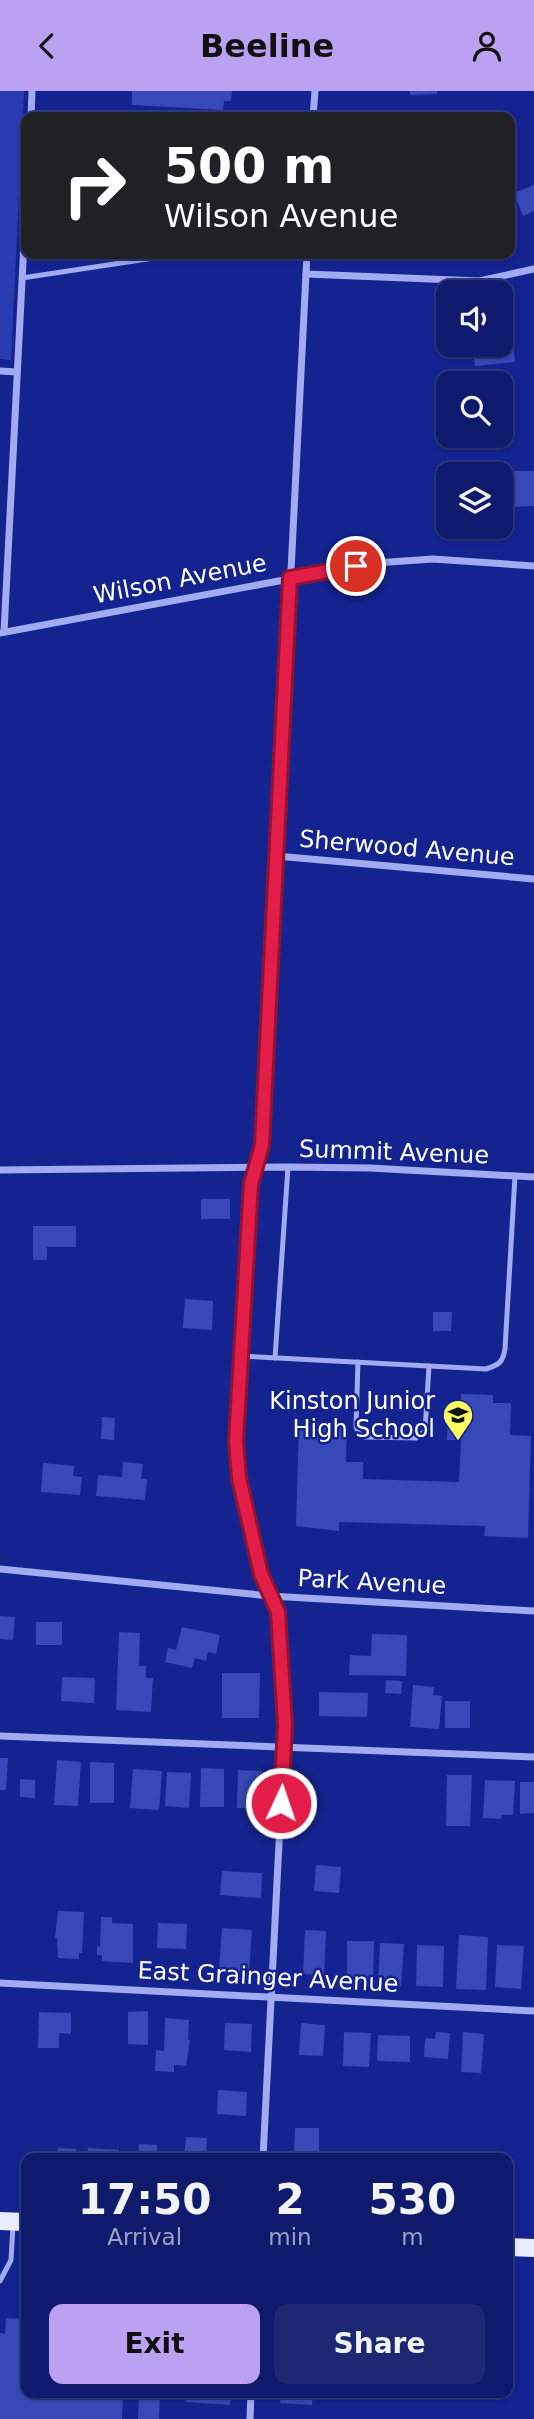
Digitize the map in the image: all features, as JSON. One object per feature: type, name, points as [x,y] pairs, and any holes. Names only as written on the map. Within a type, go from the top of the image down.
[{"type":"main road","points":[[513,2247],[534,2248]]},
{"type":"street","points":[[31,112],[32,91]]},
{"type":"street","points":[[313,112],[315,91]]},
{"type":"street","points":[[2,632],[23,259]]},
{"type":"street","points":[[263,2153],[285,1725],[278,1612],[261,1574],[239,1478],[236,1441],[251,1184],[262,1145],[307,259]]},
{"type":"street","points":[[306,274],[479,281],[534,269]]},
{"type":"street","points":[[0,371],[17,372]]},
{"type":"street","name":"Wilson Avenue","points":[[2,632],[375,563],[433,559],[534,566]]},
{"type":"street","name":"Sherwood Avenue","points":[[276,856],[534,879]]},
{"type":"street","name":"Summit Avenue","points":[[0,1170],[370,1168],[534,1177]]},
{"type":"street","name":"Park Avenue","points":[[0,1569],[270,1596],[534,1611]]},
{"type":"street","points":[[0,1735],[534,1757]]},
{"type":"street","name":"East Grainger Avenue","points":[[0,1983],[534,2011]]},
{"type":"street","points":[[250,2419],[251,2398]]},
{"type":"lane","points":[[22,278],[147,259]]},
{"type":"lane","points":[[275,1358],[288,1167]]},
{"type":"lane","points":[[241,1356],[486,1369],[498,1365],[504,1358],[515,1176]]},
{"type":"lane","points":[[358,1362],[356,1426],[359,1434],[365,1437],[416,1438],[425,1430],[429,1366]]},
{"type":"lane","points":[[0,2281],[11,2260],[13,2222]]},
{"type":"shaded area","points":[[0,91],[24,91],[11,360],[0,359]]},
{"type":"building","points":[[132,91],[232,91],[231,101],[224,101],[223,110],[132,105]]},
{"type":"building","points":[[410,91],[437,91],[437,94],[410,95]]},
{"type":"building","points":[[534,185],[534,211],[523,216],[515,193]]},
{"type":"building","points":[[513,344],[515,362],[475,366],[474,357],[513,357]]},
{"type":"building","points":[[513,471],[534,471],[534,506],[513,507]]},
{"type":"building","points":[[201,1199],[230,1199],[230,1219],[201,1219]]},
{"type":"building","points":[[33,1226],[76,1226],[76,1247],[47,1247],[47,1260],[33,1260]]},
{"type":"building","points":[[185,1299],[213,1301],[212,1330],[183,1328]]},
{"type":"building","points":[[433,1312],[452,1312],[451,1331],[433,1331]]},
{"type":"building","points":[[461,1394],[493,1395],[493,1403],[511,1403],[510,1435],[531,1436],[528,1538],[484,1536],[485,1526],[339,1522],[339,1531],[296,1526],[299,1423],[347,1424],[346,1462],[363,1462],[363,1479],[459,1482],[461,1440],[447,1440],[448,1405],[461,1406]]},
{"type":"building","points":[[102,1417],[115,1418],[114,1440],[101,1439]]},
{"type":"building","points":[[123,1462],[143,1464],[141,1479],[147,1479],[145,1500],[96,1496],[98,1475],[122,1477]]},
{"type":"building","points":[[43,1463],[74,1466],[73,1476],[82,1477],[80,1495],[41,1492]]},
{"type":"building","points":[[0,1616],[15,1617],[13,1640],[0,1639]]},
{"type":"building","points":[[36,1622],[62,1622],[62,1645],[36,1645]]},
{"type":"building","points":[[182,1627],[220,1635],[216,1654],[208,1652],[206,1661],[195,1658],[192,1668],[165,1662],[168,1648],[176,1650]]},
{"type":"building","points":[[119,1632],[140,1633],[139,1666],[146,1666],[146,1678],[153,1678],[151,1712],[116,1710]]},
{"type":"building","points":[[372,1634],[407,1635],[406,1676],[349,1675],[350,1655],[371,1656]]},
{"type":"building","points":[[222,1673],[260,1673],[259,1718],[222,1718]]},
{"type":"building","points":[[62,1677],[95,1678],[94,1703],[61,1701]]},
{"type":"building","points":[[386,1680],[402,1681],[401,1694],[385,1693]]},
{"type":"building","points":[[413,1685],[434,1687],[433,1695],[442,1696],[439,1729],[410,1727]]},
{"type":"building","points":[[319,1692],[368,1693],[367,1717],[319,1716]]},
{"type":"building","points":[[445,1701],[470,1701],[470,1728],[445,1728]]},
{"type":"building","points":[[0,1758],[8,1758],[6,1790],[0,1790]]},
{"type":"building","points":[[57,1760],[81,1762],[78,1806],[54,1805]]},
{"type":"building","points":[[90,1762],[114,1763],[114,1803],[90,1803]]},
{"type":"building","points":[[201,1768],[224,1769],[224,1807],[200,1807]]},
{"type":"building","points":[[133,1769],[162,1771],[159,1810],[130,1808]]},
{"type":"building","points":[[238,1770],[262,1771],[261,1808],[237,1808]]},
{"type":"building","points":[[167,1772],[191,1773],[189,1808],[165,1806]]},
{"type":"building","points":[[447,1775],[472,1775],[470,1826],[446,1826]]},
{"type":"building","points":[[20,1779],[35,1780],[35,1798],[20,1797]]},
{"type":"building","points":[[485,1780],[515,1781],[513,1815],[502,1815],[501,1819],[483,1818]]},
{"type":"building","points":[[520,1782],[534,1782],[534,1813],[520,1814]]},
{"type":"building","points":[[316,1865],[341,1867],[339,1893],[314,1891]]},
{"type":"building","points":[[222,1871],[262,1873],[261,1898],[220,1895]]},
{"type":"building","points":[[58,1911],[84,1912],[82,1953],[79,1953],[79,1959],[58,1958],[55,1938]]},
{"type":"building","points":[[101,1917],[112,1917],[112,1923],[133,1924],[133,1963],[102,1961],[102,1955],[97,1955],[97,1946],[100,1947]]},
{"type":"building","points":[[158,1923],[187,1924],[186,1949],[157,1948]]},
{"type":"building","points":[[222,1928],[252,1930],[249,1973],[219,1971]]},
{"type":"building","points":[[305,1930],[326,1931],[324,1975],[303,1974]]},
{"type":"building","points":[[459,1935],[488,1937],[486,1990],[456,1989]]},
{"type":"building","points":[[347,1941],[374,1941],[373,1982],[347,1982]]},
{"type":"building","points":[[380,1943],[404,1944],[401,1986],[378,1985]]},
{"type":"building","points":[[417,1945],[444,1946],[443,1987],[416,1986]]},
{"type":"building","points":[[497,1945],[524,1946],[521,1989],[495,1987]]},
{"type":"building","points":[[148,2011],[148,2045],[128,2044],[128,2012]]},
{"type":"building","points":[[39,2012],[71,2013],[71,2034],[59,2033],[59,2048],[38,2048]]},
{"type":"building","points":[[165,2018],[189,2020],[190,2040],[186,2066],[174,2065],[174,2072],[155,2071],[156,2050],[164,2051]]},
{"type":"building","points":[[225,2023],[252,2024],[251,2052],[224,2050]]},
{"type":"building","points":[[301,2023],[325,2025],[323,2056],[299,2055]]},
{"type":"building","points":[[344,2032],[371,2033],[369,2067],[343,2066]]},
{"type":"building","points":[[436,2032],[450,2033],[448,2059],[424,2057],[425,2038],[435,2039]]},
{"type":"building","points":[[463,2032],[484,2034],[481,2073],[461,2072]]},
{"type":"building","points":[[378,2035],[410,2036],[410,2062],[377,2061]]},
{"type":"building","points":[[218,2090],[247,2092],[246,2116],[217,2114]]},
{"type":"building","points":[[295,2128],[319,2128],[319,2153],[294,2153]]},
{"type":"building","points":[[186,2137],[207,2138],[206,2153],[184,2153]]},
{"type":"building","points":[[139,2144],[157,2145],[157,2153],[138,2153]]},
{"type":"building","points":[[58,2148],[76,2149],[76,2153],[58,2153]]},
{"type":"building","points":[[88,2148],[119,2150],[119,2153],[88,2153]]},
{"type":"building","points":[[513,2285],[515,2285],[514,2330]]},
{"type":"building","points":[[6,2318],[21,2319],[21,2398],[123,2398],[122,2419],[0,2419],[0,2333],[5,2334]]},
{"type":"building","points":[[139,2398],[160,2398],[159,2419],[138,2419]]},
{"type":"building","points":[[186,2398],[231,2398],[230,2405],[186,2402]]},
{"type":"building","points":[[280,2398],[313,2398],[312,2405],[280,2403]]},
{"type":"place","name":"Kinston Junior High School","points":[[458,1442]]},
{"type":"route","points":[[281,1803],[285,1725],[278,1612],[261,1574],[239,1478],[236,1441],[251,1184],[262,1145],[290,578],[356,566]]}]
